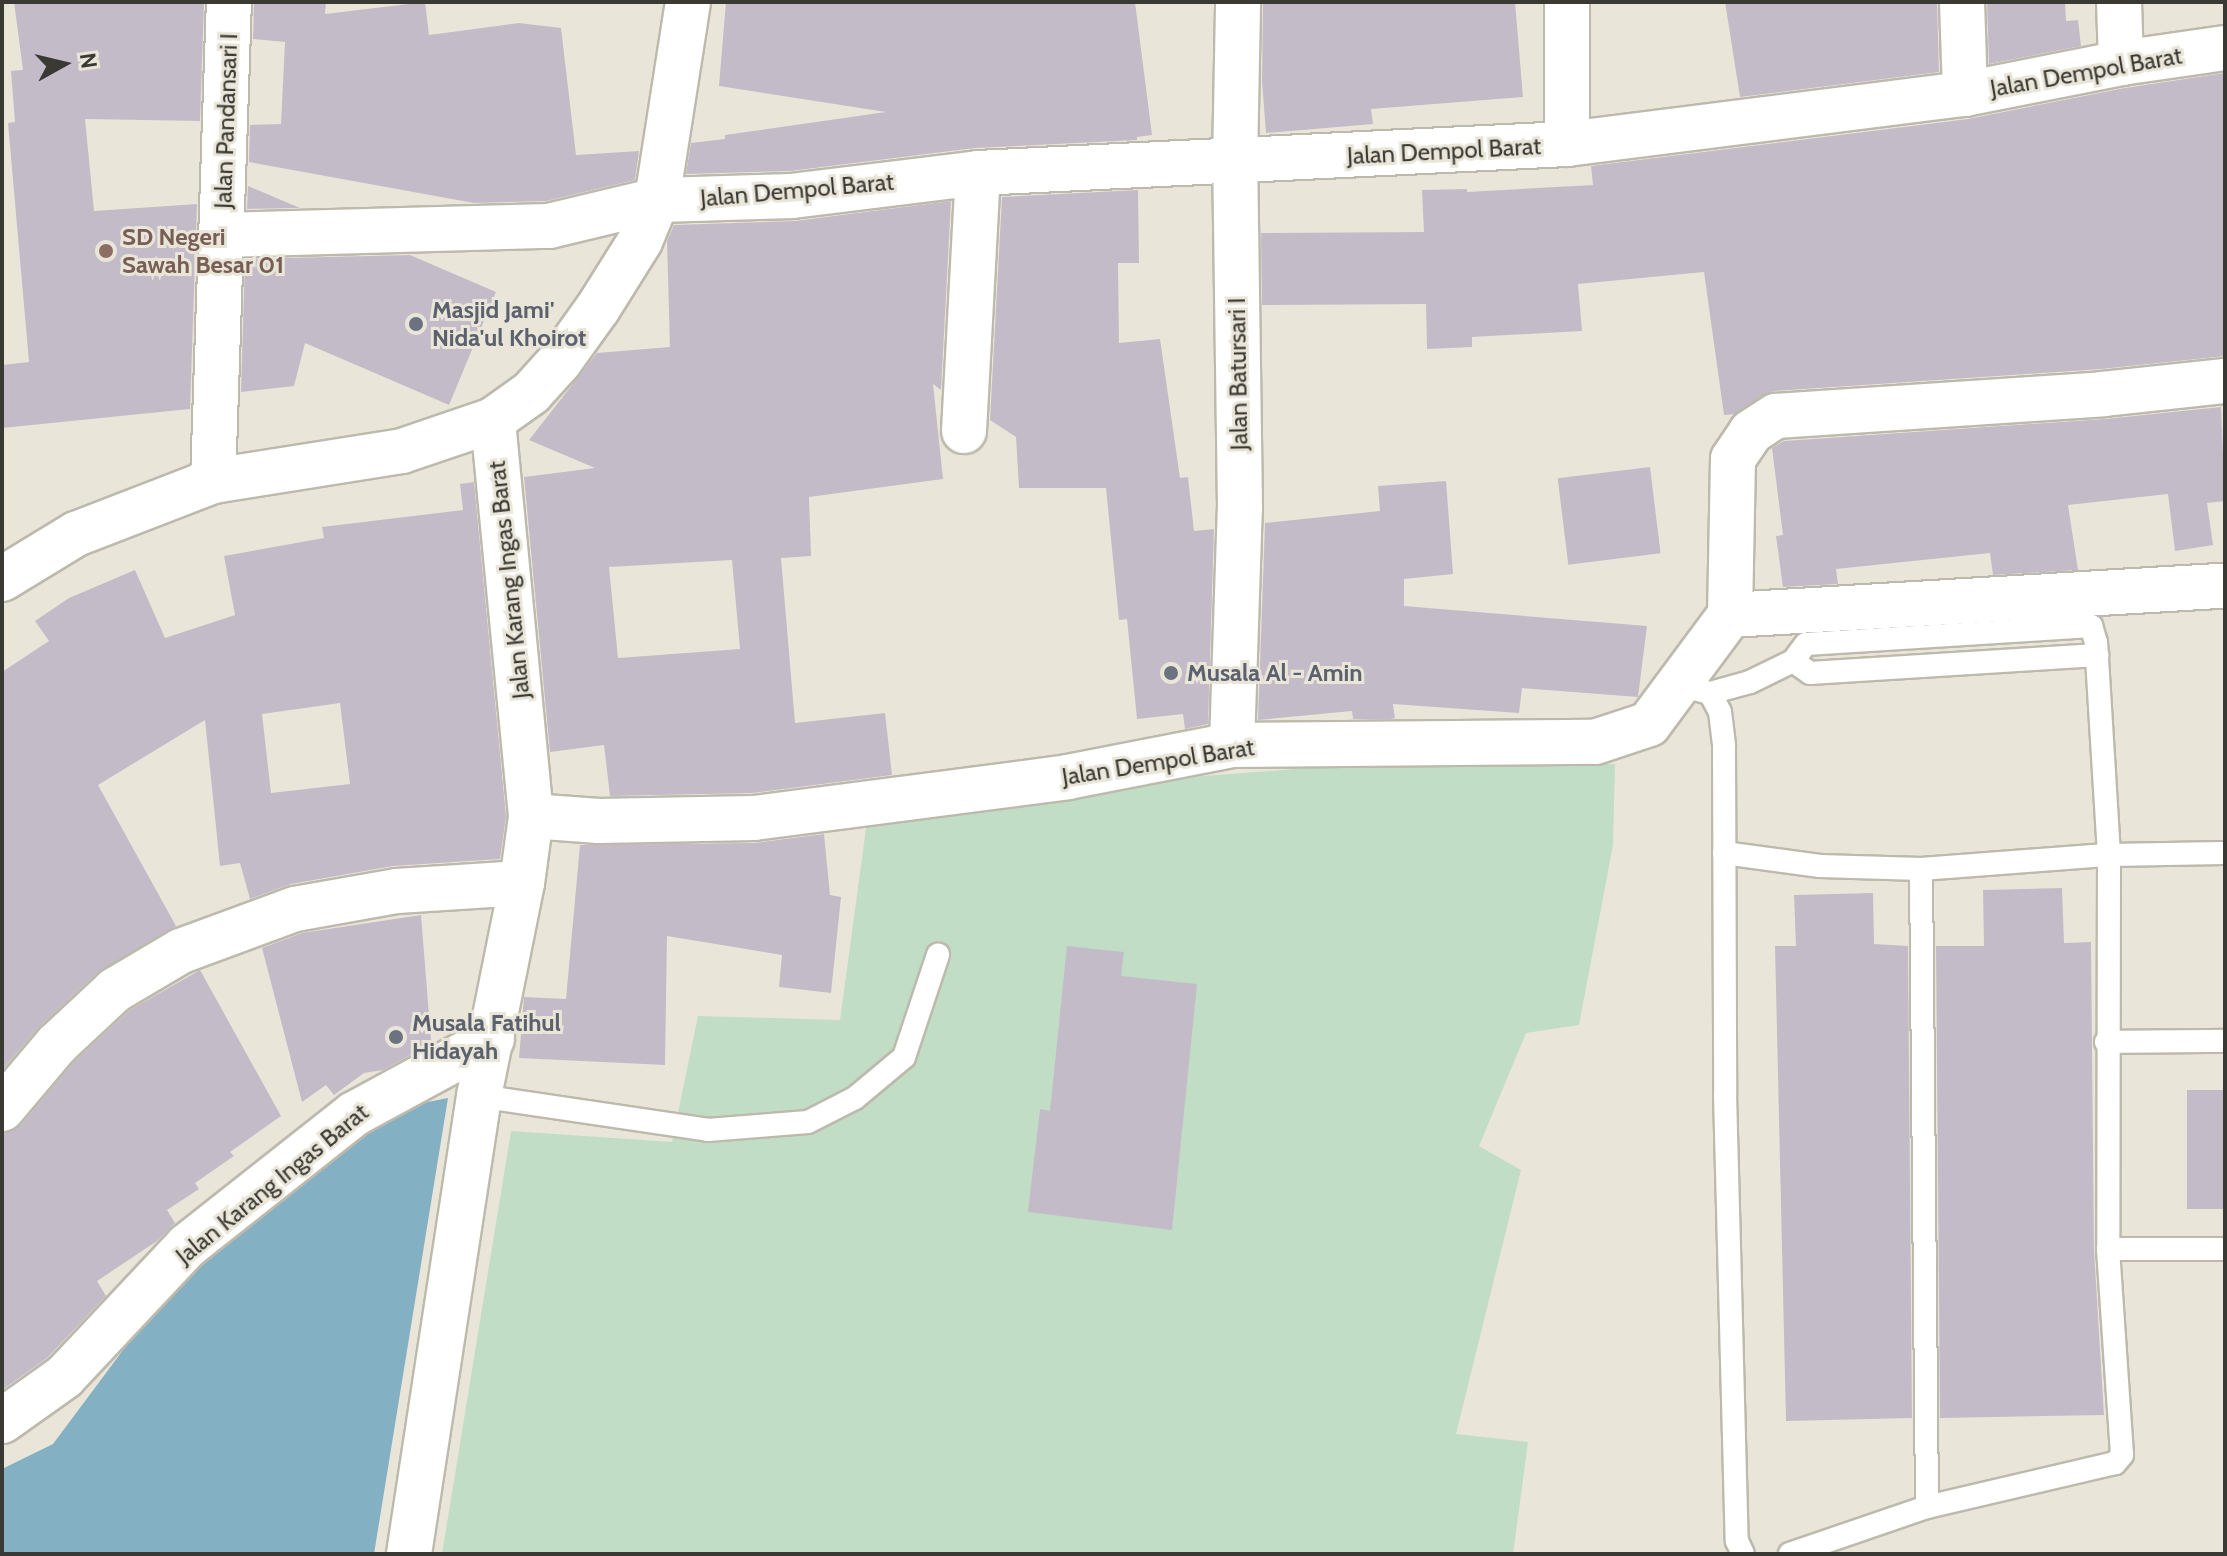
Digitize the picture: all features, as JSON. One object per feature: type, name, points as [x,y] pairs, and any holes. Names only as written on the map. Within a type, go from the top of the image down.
[{"type":"street","name":"Jalan Pandansari I","points":[[213,481],[229,2]]},
{"type":"street","points":[[2,579],[76,534],[213,481],[402,451],[493,420],[531,393],[560,361],[640,241],[657,200],[688,2]]},
{"type":"street","name":"Jalan Batursari I","points":[[1232,745],[1240,508],[1235,163],[1238,2]]},
{"type":"street","points":[[1567,2],[1567,144]]},
{"type":"street","points":[[1962,2],[1965,94]]},
{"type":"street","points":[[2119,2],[2121,63]]},
{"type":"street","name":"Jalan Dempol Barat","points":[[222,235],[549,226],[657,200],[792,196],[978,173],[1235,163],[1567,144],[1965,94],[2121,63],[2225,48]]},
{"type":"street","points":[[964,431],[978,173]]},
{"type":"street","points":[[2225,381],[2103,394],[1776,416],[1751,432],[1733,459],[1730,615],[2225,586]]},
{"type":"street","name":"Jalan Karang Ingas Barat","points":[[409,1554],[479,1096],[522,883],[531,816],[493,420]]},
{"type":"street","name":"Jalan Dempol Barat","points":[[531,816],[599,821],[754,818],[1068,777],[1232,745],[1595,742],[1649,724],[1695,689],[1730,615]]},
{"type":"street","points":[[2,1109],[56,1045],[115,990],[181,951],[295,909],[397,891],[522,883]]},
{"type":"street","name":"Jalan Karang Ingas Barat","points":[[2,1421],[64,1377],[187,1246],[354,1114],[492,1039]]},
{"type":"lane","points":[[1695,689],[1750,682],[1793,661],[1810,673],[2097,655],[2109,855],[2106,1042],[2108,1249],[2122,1455],[2115,1463],[1927,1507],[1790,1554]]},
{"type":"lane","points":[[1695,689],[1720,712],[1724,746],[1726,1126],[1737,1541],[1743,1554]]},
{"type":"lane","points":[[1724,853],[1820,866],[1921,869],[2109,855],[2225,853]]},
{"type":"lane","points":[[1921,869],[1927,1507]]},
{"type":"lane","points":[[479,1096],[708,1130],[808,1122],[855,1098],[904,1057],[938,955]]},
{"type":"lane","points":[[2106,1042],[2225,1041]]},
{"type":"lane","points":[[2108,1249],[2225,1249]]},
{"type":"green space","points":[[1359,764],[1615,764],[1613,845],[1579,1025],[1526,1033],[1479,1146],[1521,1170],[1456,1434],[1528,1442],[1513,1554],[442,1554],[511,1131],[672,1142],[698,1016],[840,1020],[868,814],[1075,786]]},
{"type":"water","points":[[448,1098],[374,1554],[2,1554],[2,1469],[53,1444],[197,1251],[382,1111]]},
{"type":"building","name":"SD Negeri Sawah Besar 01","points":[[14,2],[204,2],[200,121],[85,119],[94,211],[197,204],[190,409],[2,428],[2,365],[29,362],[8,123],[15,122],[11,71],[23,70]]},
{"type":"building","points":[[254,2],[326,2],[325,14],[425,2],[429,35],[519,23],[561,28],[576,155],[639,151],[635,180],[546,201],[474,203],[249,162],[250,125],[281,124],[285,42],[253,39]]},
{"type":"building","points":[[726,2],[1135,2],[1152,135],[1137,137],[1137,140],[975,148],[790,171],[686,174],[691,143],[725,139],[725,135],[886,112],[719,86]]},
{"type":"building","points":[[1263,2],[1515,2],[1523,97],[1371,109],[1373,124],[1266,133],[1262,81]]},
{"type":"building","points":[[1725,2],[1937,2],[1939,72],[1740,97]]},
{"type":"building","points":[[1987,2],[2065,2],[2066,21],[2078,20],[2081,46],[1989,64]]},
{"type":"building","points":[[2225,73],[2225,356],[2101,369],[1774,391],[1735,414],[1724,415],[1704,272],[1578,284],[1582,331],[1472,337],[1472,347],[1427,349],[1426,304],[1262,305],[1261,233],[1424,232],[1422,190],[1467,189],[1467,192],[1593,185],[1591,166],[1968,119],[2125,88]]},
{"type":"building","points":[[248,186],[300,208],[247,209]]},
{"type":"building","points":[[1138,190],[1139,263],[1118,263],[1119,343],[1160,339],[1180,478],[1188,477],[1194,531],[1214,529],[1208,724],[1185,729],[1183,714],[1137,719],[1127,619],[1119,620],[1106,488],[1019,488],[1016,437],[990,420],[1002,197]]},
{"type":"building","points":[[951,201],[941,390],[933,384],[943,479],[809,497],[811,556],[781,558],[795,723],[885,713],[892,775],[752,793],[610,796],[604,745],[550,752],[524,477],[595,468],[529,440],[597,353],[670,347],[667,241],[674,225],[795,221]],"holes":[[[732,560],[740,649],[618,658],[609,567]]]},
{"type":"building","points":[[410,255],[496,292],[449,405],[305,343],[294,386],[241,392],[245,259]]},
{"type":"building","points":[[2221,407],[2225,501],[2207,503],[2213,545],[2175,551],[2168,494],[2068,505],[2078,570],[1993,575],[1990,553],[1836,569],[1838,584],[1783,587],[1776,536],[1783,535],[1772,448],[1784,441],[2105,419]]},
{"type":"building","points":[[1650,467],[1661,553],[1568,565],[1558,478]]},
{"type":"building","points":[[1446,481],[1453,574],[1404,579],[1404,606],[1647,626],[1638,697],[1522,688],[1519,713],[1393,704],[1395,718],[1390,719],[1353,719],[1352,711],[1258,720],[1265,523],[1380,511],[1378,486]]},
{"type":"building","points":[[474,482],[506,816],[500,859],[393,866],[291,884],[250,899],[240,863],[220,866],[205,720],[98,785],[176,926],[98,972],[39,1027],[2,1070],[2,672],[49,641],[35,621],[69,598],[135,570],[165,638],[235,615],[224,556],[324,538],[322,527],[463,510],[460,484]],"holes":[[[340,703],[350,784],[271,793],[262,714]]]},
{"type":"building","points":[[824,834],[830,895],[841,897],[831,993],[779,987],[782,955],[667,936],[665,1065],[519,1058],[524,997],[566,999],[580,845],[754,843]]},
{"type":"building","points":[[2062,888],[2064,943],[2091,942],[2094,1250],[2104,1415],[1940,1418],[1936,946],[1984,946],[1983,890]]},
{"type":"building","points":[[1873,893],[1874,944],[1908,946],[1912,1418],[1786,1421],[1775,946],[1796,946],[1794,895]]},
{"type":"building","points":[[421,915],[431,1040],[424,1041],[425,1047],[383,1070],[364,1073],[334,1095],[326,1085],[302,1102],[262,948],[302,933]]},
{"type":"building","points":[[1067,946],[1124,952],[1121,976],[1197,984],[1172,1230],[1028,1212],[1040,1109],[1050,1111]]},
{"type":"building","points":[[200,970],[281,1116],[230,1152],[234,1156],[195,1183],[199,1189],[167,1210],[175,1223],[157,1241],[97,1281],[106,1296],[47,1358],[2,1390],[2,1133],[21,1125],[74,1062],[130,1010]]},
{"type":"building","points":[[2187,1090],[2225,1090],[2225,1209],[2187,1209]]},
{"type":"place","name":"SD Negeri Sawah Besar 01","points":[[106,251]]},
{"type":"place","name":"Masjid Jami' Nida'ul Khoirot","points":[[416,324]]},
{"type":"place","name":"Musala Al - Amin","points":[[1171,673]]},
{"type":"place","name":"Musala Fatihul Hidayah","points":[[396,1037]]}]
